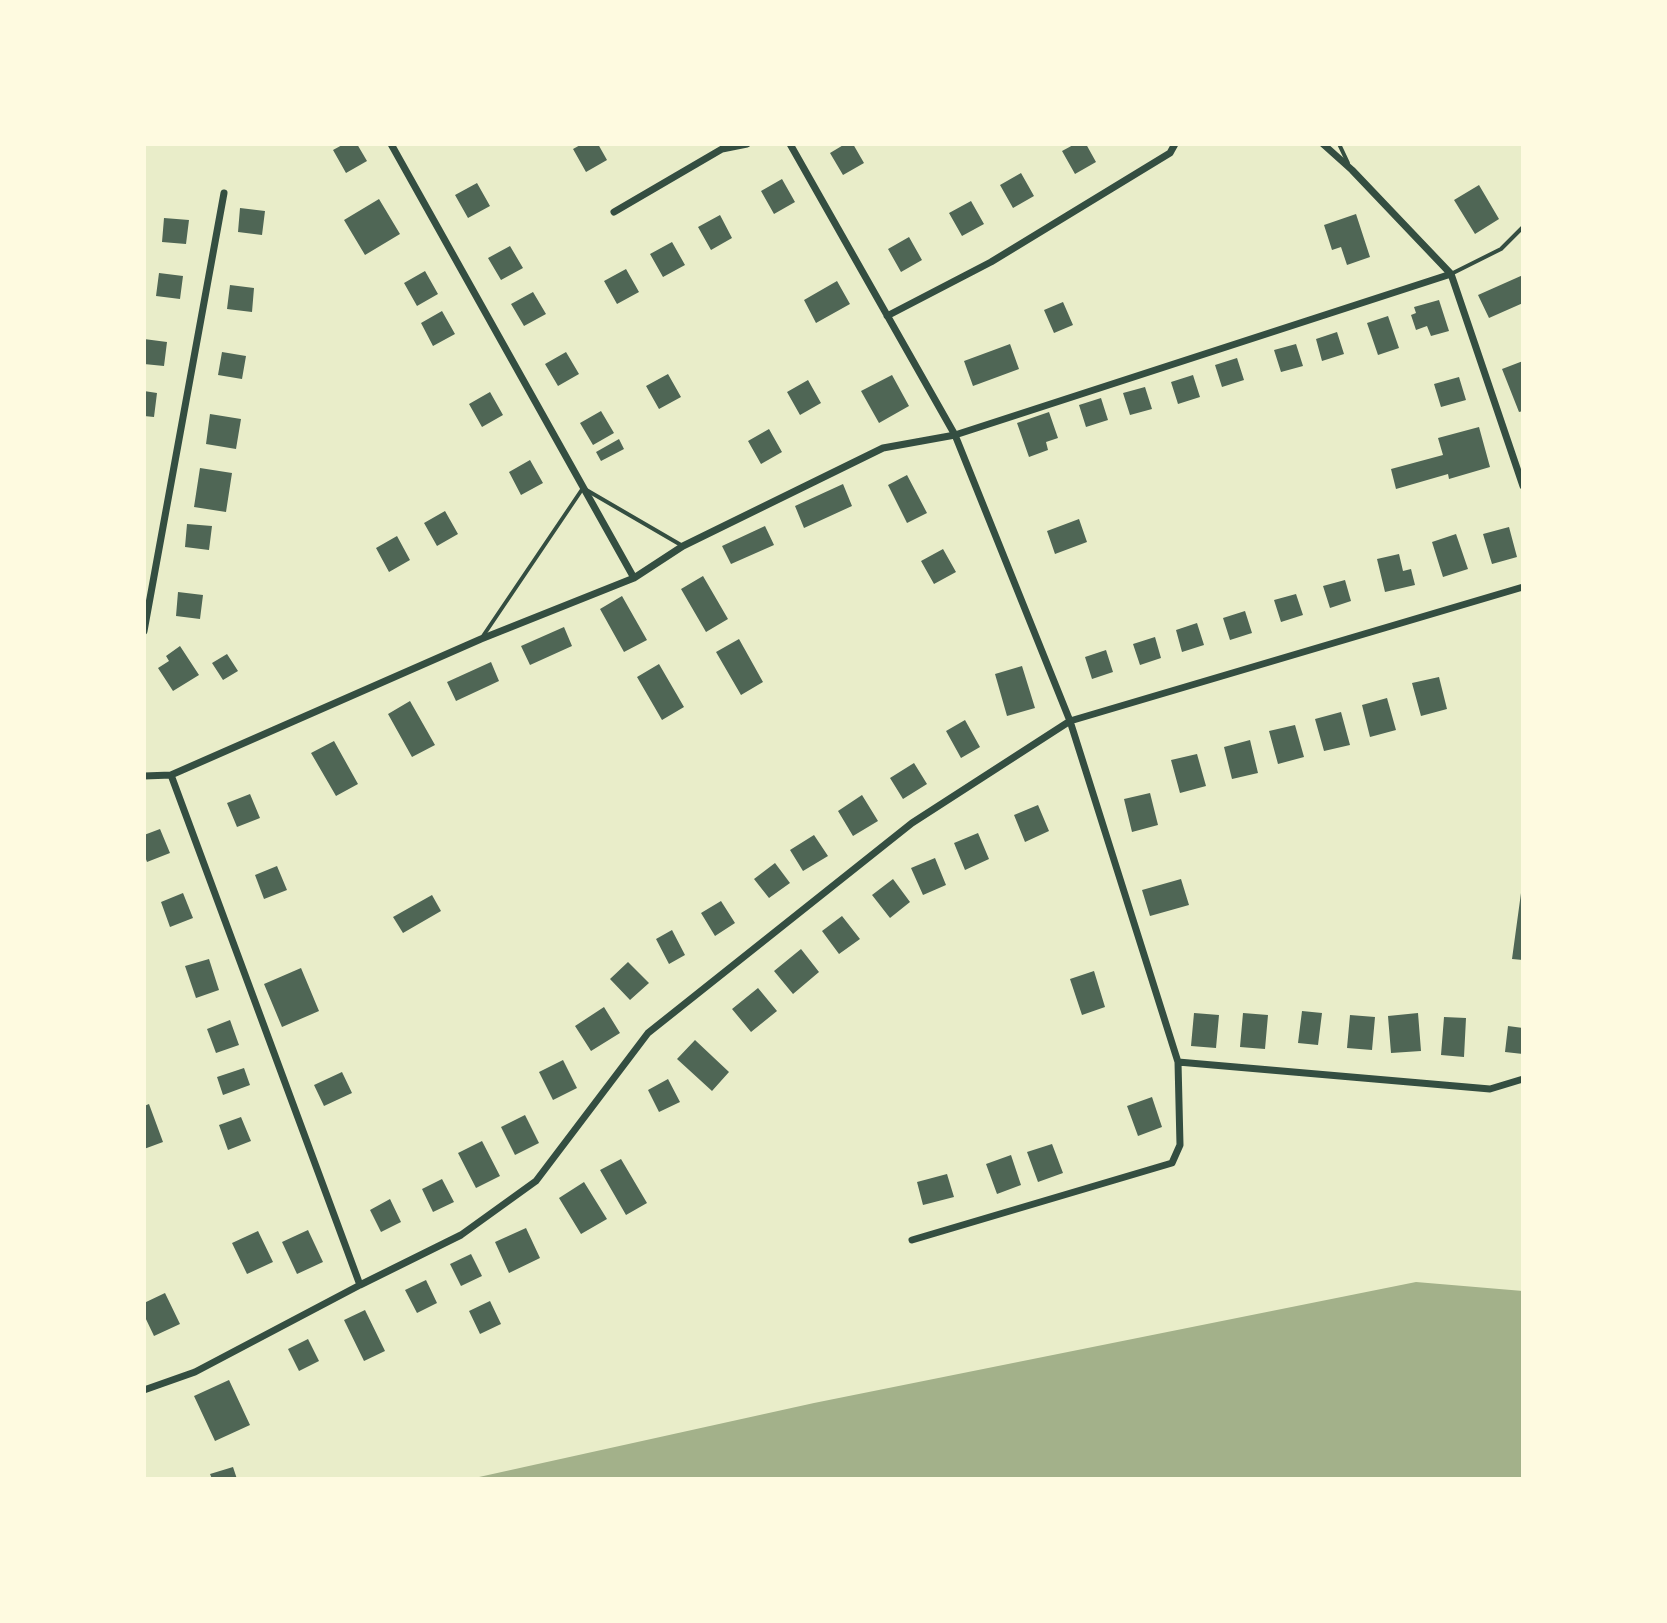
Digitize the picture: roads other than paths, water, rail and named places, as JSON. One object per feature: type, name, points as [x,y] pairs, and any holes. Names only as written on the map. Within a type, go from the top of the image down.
[{"type":"street","points":[[391,144],[634,578]]},
{"type":"street","points":[[614,212],[722,149],[747,144]]},
{"type":"street","points":[[790,144],[955,435],[1070,721],[1178,1062],[1180,1145],[1172,1163],[912,1240]]},
{"type":"street","points":[[887,316],[991,262],[1170,153],[1175,144]]},
{"type":"street","points":[[1323,144],[1352,170],[1451,274],[1523,486]]},
{"type":"street","points":[[144,631],[224,193]]},
{"type":"street","points":[[144,776],[171,775],[481,639],[634,578],[683,546],[883,448],[955,435],[1451,274]]},
{"type":"street","points":[[144,1390],[195,1372],[461,1235],[536,1181],[648,1033],[912,823],[1070,721],[1523,587]]},
{"type":"street","points":[[171,775],[360,1285]]},
{"type":"street","points":[[1178,1062],[1490,1089],[1523,1079]]},
{"type":"lane","points":[[1339,144],[1352,170]]},
{"type":"lane","points":[[1451,274],[1501,249],[1522,231]]},
{"type":"lane","points":[[481,639],[583,488],[683,546]]}]
